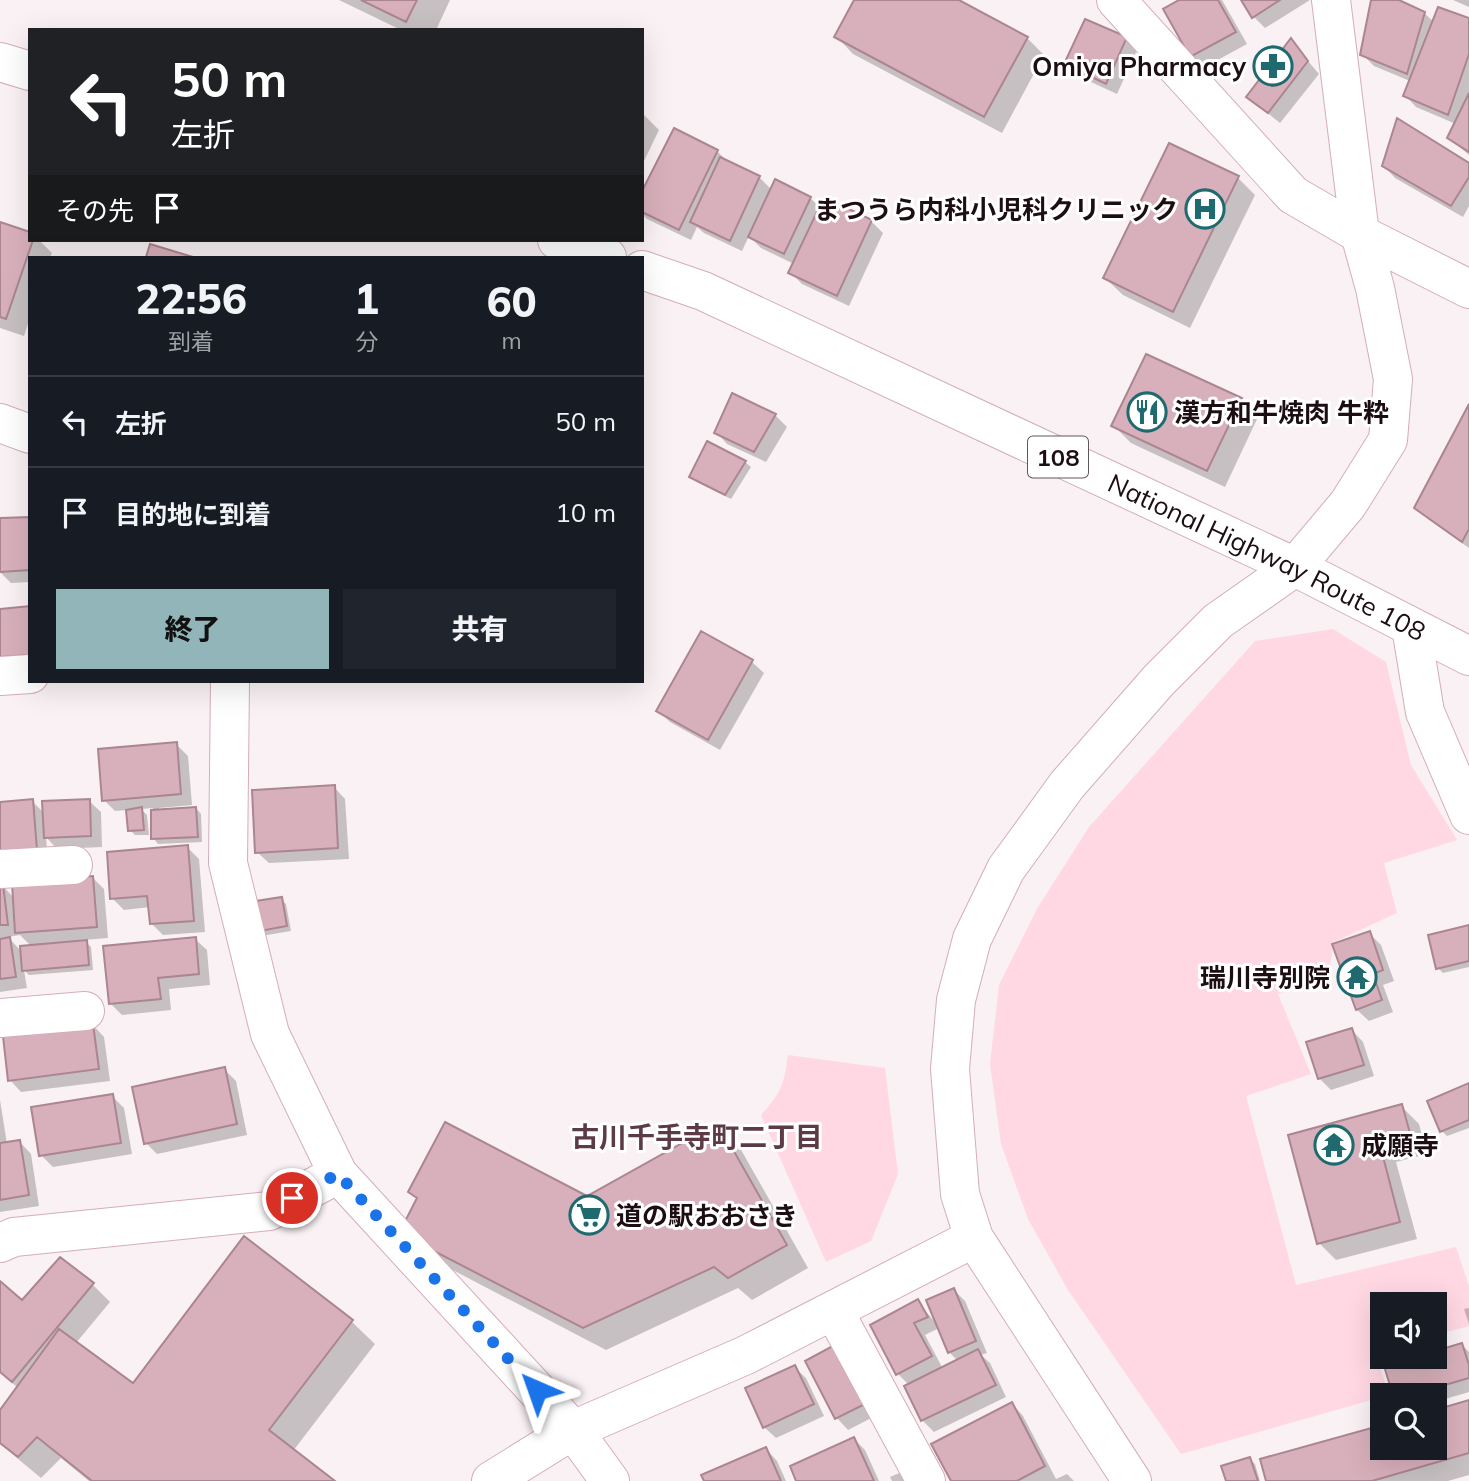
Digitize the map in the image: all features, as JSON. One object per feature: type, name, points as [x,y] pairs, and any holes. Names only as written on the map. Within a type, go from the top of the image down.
[{"type":"main road","points":[[1116,0],[1293,195],[1360,234],[1469,289]]},
{"type":"main road","points":[[1132,1481],[974,1238],[960,1194],[950,1069],[956,1000],[972,939],[1006,869],[1068,785],[1159,680],[1218,621],[1295,567],[1348,504],[1388,440],[1392,379],[1375,288],[1360,234],[1331,0]]},
{"type":"main road","points":[[0,62],[28,70]]},
{"type":"main road","points":[[563,242],[604,256]]},
{"type":"main road","name":"National Highway Route 108","points":[[644,271],[702,291],[1295,567],[1469,656]]},
{"type":"main road","points":[[0,423],[28,433]]},
{"type":"main road","points":[[1411,627],[1425,712],[1469,815]]},
{"type":"main road","points":[[0,676],[28,674]]},
{"type":"main road","points":[[230,683],[228,863],[270,1034],[338,1174],[573,1430],[611,1481]]},
{"type":"main road","points":[[0,869],[73,865]]},
{"type":"main road","points":[[0,1018],[85,1011]]},
{"type":"main road","points":[[0,1243],[14,1237],[269,1210],[338,1174]]},
{"type":"main road","points":[[491,1481],[573,1430],[746,1355],[974,1238]]},
{"type":"main road","points":[[834,1311],[926,1481]]},
{"type":"shaded area","points":[[1333,629],[1386,662],[1411,765],[1457,840],[1384,863],[1397,913],[1334,942],[1328,976],[1278,994],[1311,1074],[1246,1096],[1296,1285],[1456,1247],[1469,1286],[1469,1326],[1447,1332],[1447,1292],[1370,1292],[1370,1369],[1381,1369],[1385,1383],[1370,1383],[1370,1400],[1181,1454],[1068,1290],[1028,1219],[1001,1144],[990,1064],[999,985],[1038,907],[1089,827],[1255,641]]},
{"type":"shaded area","points":[[788,1055],[885,1068],[898,1174],[871,1241],[826,1262],[761,1115],[781,1087]]},
{"type":"building","points":[[361,0],[417,0],[406,22]]},
{"type":"building","points":[[854,0],[959,0],[1028,37],[984,117],[834,37]]},
{"type":"building","points":[[1179,0],[1218,0],[1236,32],[1190,57],[1163,9]]},
{"type":"building","points":[[1241,0],[1280,0],[1252,18]]},
{"type":"building","points":[[1371,0],[1399,0],[1425,12],[1407,74],[1360,55]]},
{"type":"building","points":[[1438,7],[1469,18],[1469,54],[1448,115],[1403,96]]},
{"type":"building","points":[[1085,19],[1127,37],[1106,84],[1064,64]]},
{"type":"building","points":[[1291,38],[1308,61],[1268,113],[1246,97]]},
{"type":"building","points":[[1469,93],[1469,152],[1447,138]]},
{"type":"building","points":[[1397,118],[1469,163],[1469,177],[1451,206],[1382,166]]},
{"type":"building","points":[[674,128],[718,150],[679,230],[644,213],[644,187]]},
{"type":"building","points":[[1169,143],[1239,176],[1173,312],[1103,278]]},
{"type":"building","points":[[720,157],[760,176],[730,241],[690,222]]},
{"type":"building","points":[[775,179],[811,197],[784,254],[748,237]]},
{"type":"building","points":[[824,197],[872,220],[837,296],[788,273]]},
{"type":"building","points":[[0,222],[28,231],[28,242],[32,242],[6,319],[0,317]]},
{"type":"building","points":[[150,244],[190,256],[146,256]]},
{"type":"building","points":[[1146,354],[1242,398],[1207,471],[1111,426]]},
{"type":"building","points":[[732,393],[776,414],[754,452],[714,433]]},
{"type":"building","points":[[1469,404],[1469,529],[1462,542],[1414,508]]},
{"type":"building","points":[[707,441],[746,461],[725,495],[689,477]]},
{"type":"building","points":[[28,517],[28,570],[0,572],[0,518]]},
{"type":"building","points":[[28,606],[28,655],[0,657],[0,609]]},
{"type":"building","points":[[701,631],[753,660],[708,740],[656,711]]},
{"type":"building","points":[[177,742],[181,794],[102,801],[98,749]]},
{"type":"building","points":[[335,785],[338,848],[255,853],[252,790]]},
{"type":"building","points":[[33,799],[37,850],[0,853],[0,802]]},
{"type":"building","points":[[90,799],[91,836],[44,838],[42,801]]},
{"type":"building","points":[[142,807],[144,830],[128,831],[126,810]]},
{"type":"building","points":[[196,807],[198,837],[151,839],[151,810]]},
{"type":"building","points":[[188,845],[194,921],[150,924],[147,896],[110,899],[107,852]]},
{"type":"building","points":[[93,876],[97,927],[15,933],[12,883]]},
{"type":"building","points":[[3,884],[8,925],[0,925],[0,885]]},
{"type":"building","points":[[282,897],[287,926],[254,932],[249,902]]},
{"type":"building","points":[[1469,925],[1469,961],[1436,969],[1428,935]]},
{"type":"building","points":[[1370,931],[1383,970],[1373,974],[1382,1000],[1356,1010],[1332,944]]},
{"type":"building","points":[[10,937],[16,977],[0,979],[0,939]]},
{"type":"building","points":[[196,937],[199,974],[158,978],[161,999],[109,1004],[103,946]]},
{"type":"building","points":[[87,940],[89,965],[22,971],[20,946]]},
{"type":"building","points":[[93,1024],[99,1069],[8,1081],[3,1036]]},
{"type":"building","points":[[1352,1028],[1364,1065],[1318,1079],[1306,1042]]},
{"type":"building","points":[[225,1067],[237,1124],[144,1144],[132,1087]]},
{"type":"building","points":[[1469,1083],[1469,1120],[1440,1132],[1427,1101]]},
{"type":"building","points":[[113,1094],[121,1143],[39,1156],[31,1107]]},
{"type":"building","points":[[1402,1104],[1411,1137],[1380,1145],[1400,1222],[1317,1244],[1288,1135]]},
{"type":"building","name":"道の駅おおさき","points":[[445,1122],[587,1196],[718,1123],[787,1245],[728,1278],[714,1267],[583,1328],[399,1233],[417,1198],[408,1192]]},
{"type":"building","points":[[20,1140],[29,1195],[0,1200],[0,1143]]},
{"type":"building","points":[[244,1236],[353,1320],[269,1430],[335,1481],[92,1481],[37,1437],[18,1457],[0,1443],[0,1410],[59,1329],[133,1383]]},
{"type":"building","points":[[60,1257],[94,1283],[12,1382],[0,1372],[0,1281],[22,1300]]},
{"type":"building","points":[[954,1288],[976,1341],[948,1353],[926,1300]]},
{"type":"building","points":[[918,1299],[928,1317],[914,1323],[932,1356],[896,1375],[870,1325]]},
{"type":"building","points":[[840,1342],[871,1401],[835,1419],[805,1361]]},
{"type":"building","points":[[1462,1343],[1469,1365],[1469,1378],[1447,1384],[1389,1383],[1385,1369],[1447,1369],[1447,1347]]},
{"type":"building","points":[[978,1349],[996,1385],[921,1421],[904,1386]]},
{"type":"building","points":[[795,1365],[814,1404],[763,1428],[745,1388]]},
{"type":"building","points":[[1469,1400],[1469,1453],[1447,1459],[1447,1406]]},
{"type":"building","points":[[1012,1402],[1045,1466],[1017,1481],[951,1481],[931,1444]]},
{"type":"building","points":[[1370,1428],[1370,1460],[1445,1460],[1372,1481],[1266,1481],[1260,1459]]},
{"type":"building","points":[[854,1437],[874,1481],[796,1481],[790,1466]]},
{"type":"building","points":[[766,1447],[781,1481],[704,1481],[701,1475]]},
{"type":"building","points":[[1250,1457],[1258,1481],[1226,1481],[1221,1466]]},
{"type":"place","name":"Omiya Pharmacy","points":[[1273,66]]},
{"type":"place","name":"まつうら内科小児科クリニック","points":[[1205,209]]},
{"type":"place","name":"漢方和牛焼肉 牛粋","points":[[1147,412]]},
{"type":"place","name":"瑞川寺別院","points":[[1357,977]]},
{"type":"place","name":"成願寺","points":[[1334,1145]]},
{"type":"place","name":"道の駅おおさき","points":[[589,1215]]},
{"type":"district","name":"古川千手寺町二丁目","points":[[697,1136]]},
{"type":"route","points":[[292,1198],[338,1174],[537,1390]]}]
